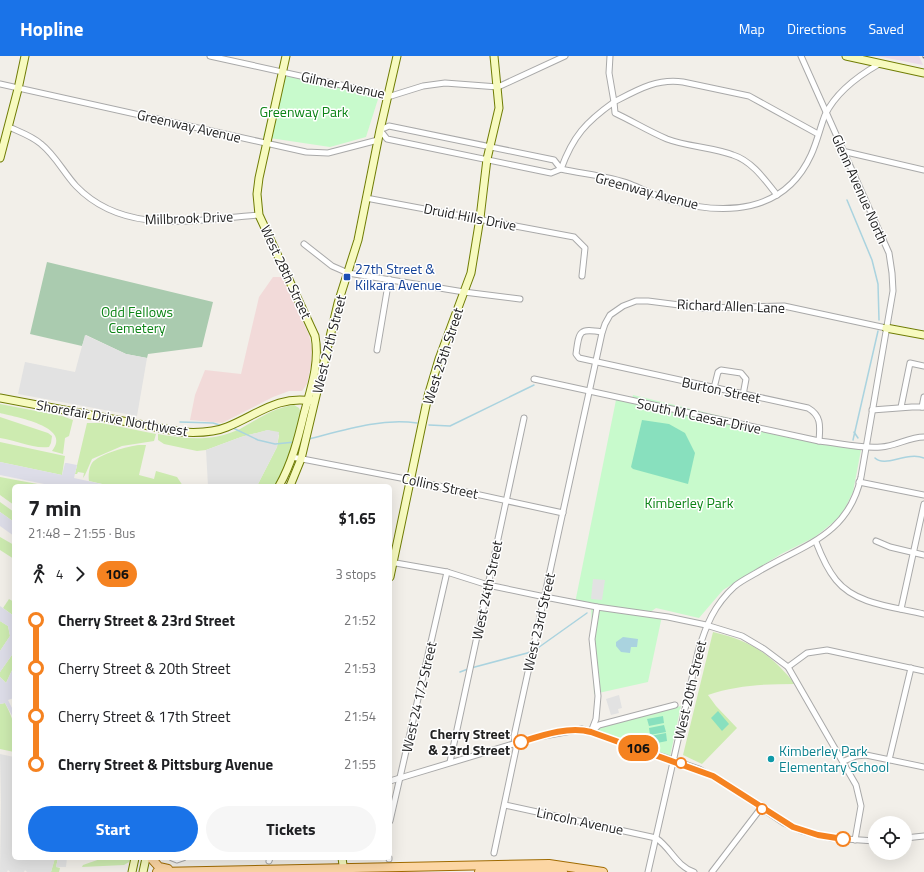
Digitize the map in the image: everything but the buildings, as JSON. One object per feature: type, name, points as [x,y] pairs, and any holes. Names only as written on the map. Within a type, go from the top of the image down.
[{"type":"main road","points":[[154,860],[159,867],[177,872]]},
{"type":"main road","points":[[157,872],[549,864],[603,872]]},
{"type":"main road","points":[[479,872],[563,872]]},
{"type":"street","points":[[0,158],[9,127],[25,56]]},
{"type":"street","name":"Gilmer Avenue","points":[[210,56],[388,95],[423,86],[445,83],[498,87],[565,56]]},
{"type":"street","name":"West 28th Street","points":[[286,56],[266,144],[257,194],[259,215],[315,336],[317,348],[311,401]]},
{"type":"street","name":"West 27th Street","points":[[280,484],[292,456],[311,401],[338,303],[358,240],[380,130],[397,56]]},
{"type":"street","name":"West 25th Street","points":[[392,558],[411,480],[428,396],[439,359],[470,273],[480,218],[487,159],[499,108],[494,56]]},
{"type":"street","points":[[610,56],[609,73],[615,113],[666,138],[686,145],[733,155],[762,175],[777,196]]},
{"type":"street","name":"Glenn Avenue North","points":[[801,56],[842,151],[889,252],[892,273],[893,291],[860,482]]},
{"type":"street","points":[[846,56],[924,73]]},
{"type":"street","name":"Greenway Avenue","points":[[561,169],[554,160],[389,126],[380,130],[387,138],[551,173],[561,169],[629,184],[671,200],[718,209],[751,207],[777,196],[803,169],[826,113],[842,92],[855,79],[879,64]]},
{"type":"street","points":[[561,169],[568,150],[578,134],[591,119],[614,102],[654,82],[674,80],[749,96],[818,134]]},
{"type":"street","name":"Greenway Avenue","points":[[0,84],[306,152],[328,153],[378,140]]},
{"type":"street","name":"Millbrook Drive","points":[[9,127],[42,144],[76,186],[91,199],[116,213],[136,219],[167,222],[259,215]]},
{"type":"street","points":[[842,151],[924,170]]},
{"type":"street","name":"Druid Hills Drive","points":[[366,198],[480,218],[574,237],[585,248],[582,276]]},
{"type":"street","points":[[304,244],[332,266],[348,274],[464,292],[520,298]]},
{"type":"street","points":[[377,350],[389,280]]},
{"type":"street","name":"Richard Allen Lane","points":[[589,392],[602,332],[610,315],[623,306],[636,301],[648,300],[703,308],[784,306],[886,328]]},
{"type":"street","points":[[886,328],[924,335]]},
{"type":"street","name":"Burton Street","points":[[602,332],[587,329],[581,331],[578,336],[576,354],[579,358],[596,363],[808,408],[816,413],[820,422],[819,441]]},
{"type":"street","points":[[901,407],[910,363],[924,366]]},
{"type":"street","points":[[714,388],[718,372],[721,370],[741,372],[746,379],[743,395]]},
{"type":"street","name":"South M Caesar Drive","points":[[534,379],[819,441],[866,447],[884,447],[905,440],[924,437]]},
{"type":"street","name":"West 23rd Street","points":[[494,853],[516,749],[514,736],[589,392]]},
{"type":"street","points":[[872,410],[901,407],[923,407],[924,397]]},
{"type":"street","name":"Shorefair Drive Northwest","points":[[0,398],[181,432],[198,433],[226,427],[280,401],[294,399],[311,401]]},
{"type":"street","name":"West 27th Street","points":[[291,484],[301,459],[311,401]]},
{"type":"street","name":"West 24th Street","points":[[450,762],[524,418]]},
{"type":"street","name":"Collins Street","points":[[292,456],[563,513]]},
{"type":"street","points":[[860,482],[924,495]]},
{"type":"street","name":"West 20th Street","points":[[648,872],[673,760],[706,625],[720,603],[736,586],[763,569],[816,542],[829,533],[848,510],[856,495],[860,482]]},
{"type":"street","points":[[901,609],[924,504]]},
{"type":"street","points":[[876,541],[890,547],[924,555]]},
{"type":"street","points":[[816,542],[829,570],[847,592],[865,600],[924,614]]},
{"type":"street","points":[[392,562],[447,572],[488,585],[545,597],[597,607],[666,616],[731,632],[752,642],[788,667],[844,761],[856,785],[861,802],[855,840]]},
{"type":"street","name":"West 24 1/2 Street","points":[[392,812],[447,572]]},
{"type":"street","points":[[591,732],[596,719],[598,696],[592,639],[597,607]]},
{"type":"street","points":[[788,667],[802,656],[820,650],[844,653],[924,671]]},
{"type":"street","points":[[889,760],[910,668]]},
{"type":"street","points":[[591,732],[598,725],[675,705]]},
{"type":"street","points":[[392,779],[549,734],[582,729],[673,760],[713,776],[784,823],[802,831],[831,838],[868,841]]},
{"type":"street","points":[[844,761],[856,756],[866,755],[924,768]]},
{"type":"street","name":"Lincoln Avenue","points":[[505,805],[656,838]]},
{"type":"street","points":[[712,872],[761,808]]},
{"type":"street","points":[[912,837],[924,836]]},
{"type":"street","points":[[656,838],[664,844],[680,864],[694,872]]},
{"type":"street","points":[[132,872],[135,860]]},
{"type":"street","points":[[143,872],[146,860]]},
{"type":"shaded area","points":[[877,56],[919,56],[923,65]]},
{"type":"shaded area","points":[[273,277],[282,277],[309,335],[312,348],[311,365],[307,384],[302,391],[289,391],[273,397],[222,423],[190,420],[195,395],[205,370],[241,374],[259,297]]},
{"type":"shaded area","points":[[85,335],[126,354],[147,358],[137,416],[18,394],[25,362],[75,372]]},
{"type":"shaded area","points":[[268,430],[279,432],[277,447],[258,484],[208,484],[206,450],[241,437]]},
{"type":"shaded area","points":[[0,462],[62,475],[65,463],[67,463],[77,465],[74,478],[102,484],[44,484],[0,475]]},
{"type":"shaded area","points":[[0,512],[12,521],[12,535],[0,526]]},
{"type":"shaded area","points":[[593,579],[605,580],[602,600],[591,599]]},
{"type":"shaded area","points":[[0,606],[12,615],[12,655],[0,672],[0,651],[10,636],[8,626],[0,621]]},
{"type":"shaded area","points":[[12,670],[12,699],[8,700],[12,708],[12,715],[5,703],[0,704],[0,677],[6,683]]},
{"type":"shaded area","points":[[619,695],[622,708],[618,709],[619,713],[611,715],[606,699]]},
{"type":"shaded area","points":[[0,754],[12,757],[12,860],[54,860],[51,872],[27,872],[25,870],[24,872],[10,872],[8,870],[7,872],[0,872]]},
{"type":"shaded area","points":[[58,860],[67,860],[66,867],[56,867]]},
{"type":"green space","name":"Greenway Park","points":[[279,74],[379,96],[366,137],[330,147],[263,137]]},
{"type":"green space","name":"Odd Fellows Cemetery","points":[[47,262],[213,302],[202,347],[148,354],[147,358],[126,354],[86,335],[82,346],[30,334]]},
{"type":"green space","name":"Kimberley Park","points":[[633,395],[861,450],[853,492],[841,516],[815,537],[781,554],[723,590],[699,618],[656,608],[649,613],[662,616],[648,682],[594,694],[591,606],[575,603],[616,400],[631,403]]},
{"type":"green space","points":[[0,404],[62,416],[73,420],[69,436],[65,438],[63,454],[52,451],[56,442],[55,435],[48,429],[28,420],[0,413]]},
{"type":"green space","points":[[294,405],[299,408],[301,413],[292,452],[278,484],[258,484],[277,447],[279,435],[268,430],[241,437],[206,450],[197,451],[164,444],[158,440],[158,434],[189,438],[209,438],[219,436],[240,429],[272,411]]},
{"type":"green space","points":[[0,417],[48,433],[52,436],[49,447],[30,446],[0,438]]},
{"type":"green space","points":[[642,420],[669,424],[685,433],[695,453],[688,484],[633,469],[631,467]]},
{"type":"green space","points":[[87,423],[101,423],[156,434],[154,441],[122,446],[92,459],[83,478],[84,473],[78,472],[75,474]]},
{"type":"green space","points":[[0,442],[65,456],[62,475],[0,462]]},
{"type":"green space","points":[[146,445],[139,475],[154,479],[156,471],[177,477],[182,484],[102,484],[89,481],[90,467],[92,463],[114,451],[128,447]]},
{"type":"green space","points":[[0,477],[37,484],[12,484],[12,504],[0,495]]},
{"type":"green space","points":[[0,502],[12,511],[12,521],[0,512]]},
{"type":"green space","points":[[0,537],[12,544],[12,558],[0,550]]},
{"type":"green space","points":[[9,599],[12,601],[12,615],[3,608]]},
{"type":"green space","points":[[0,621],[8,626],[10,636],[0,651]]},
{"type":"green space","points":[[713,632],[749,644],[759,650],[777,664],[795,684],[741,687],[708,695],[716,706],[737,728],[702,764],[683,755]]},
{"type":"green space","points":[[12,655],[12,670],[6,683],[0,677],[0,672]]},
{"type":"green space","points":[[5,703],[12,720],[12,752],[0,749],[0,704]]},
{"type":"green space","points":[[681,706],[670,756],[596,731],[600,728]]},
{"type":"green space","points":[[718,711],[729,724],[722,731],[711,718]]},
{"type":"green space","points":[[663,716],[664,723],[649,726],[647,719]]},
{"type":"green space","points":[[664,725],[666,732],[650,735],[649,728]]},
{"type":"green space","points":[[666,733],[667,741],[652,744],[650,736]]},
{"type":"green space","points":[[54,860],[58,860],[56,867],[60,868],[59,872],[51,872]]},
{"type":"green space","points":[[97,860],[130,860],[124,865],[82,867],[83,865]]},
{"type":"water","points":[[623,637],[638,639],[637,647],[631,647],[630,653],[621,652],[616,646],[616,642]]},
{"type":"waterway","points":[[847,200],[872,260],[878,284],[879,320]]},
{"type":"waterway","points":[[853,440],[878,331]]},
{"type":"waterway","points":[[429,425],[450,426],[534,385]]},
{"type":"waterway","points":[[180,422],[213,423],[223,426]]},
{"type":"waterway","points":[[309,439],[376,423],[417,423]]},
{"type":"waterway","points":[[233,428],[258,440],[275,444],[295,442]]},
{"type":"waterway","points":[[854,432],[858,438]]},
{"type":"waterway","points":[[875,458],[879,461],[890,461],[911,456],[924,458]]},
{"type":"waterway","points":[[535,650],[587,613]]},
{"type":"waterway","points":[[471,668],[531,652]]},
{"type":"waterway","points":[[460,672],[468,669]]},
{"type":"bus line","name":"106","points":[[521,742],[549,734],[582,729],[699,769],[726,784],[784,823],[802,831],[831,838],[843,839]]},
{"type":"place","name":"27th Street & Kilkara Avenue","points":[[347,277]]},
{"type":"place","name":"Cherry Street & 23rd Street","points":[[521,742]]},
{"type":"place","name":"Kimberley Park Elementary School","points":[[771,759]]}]
